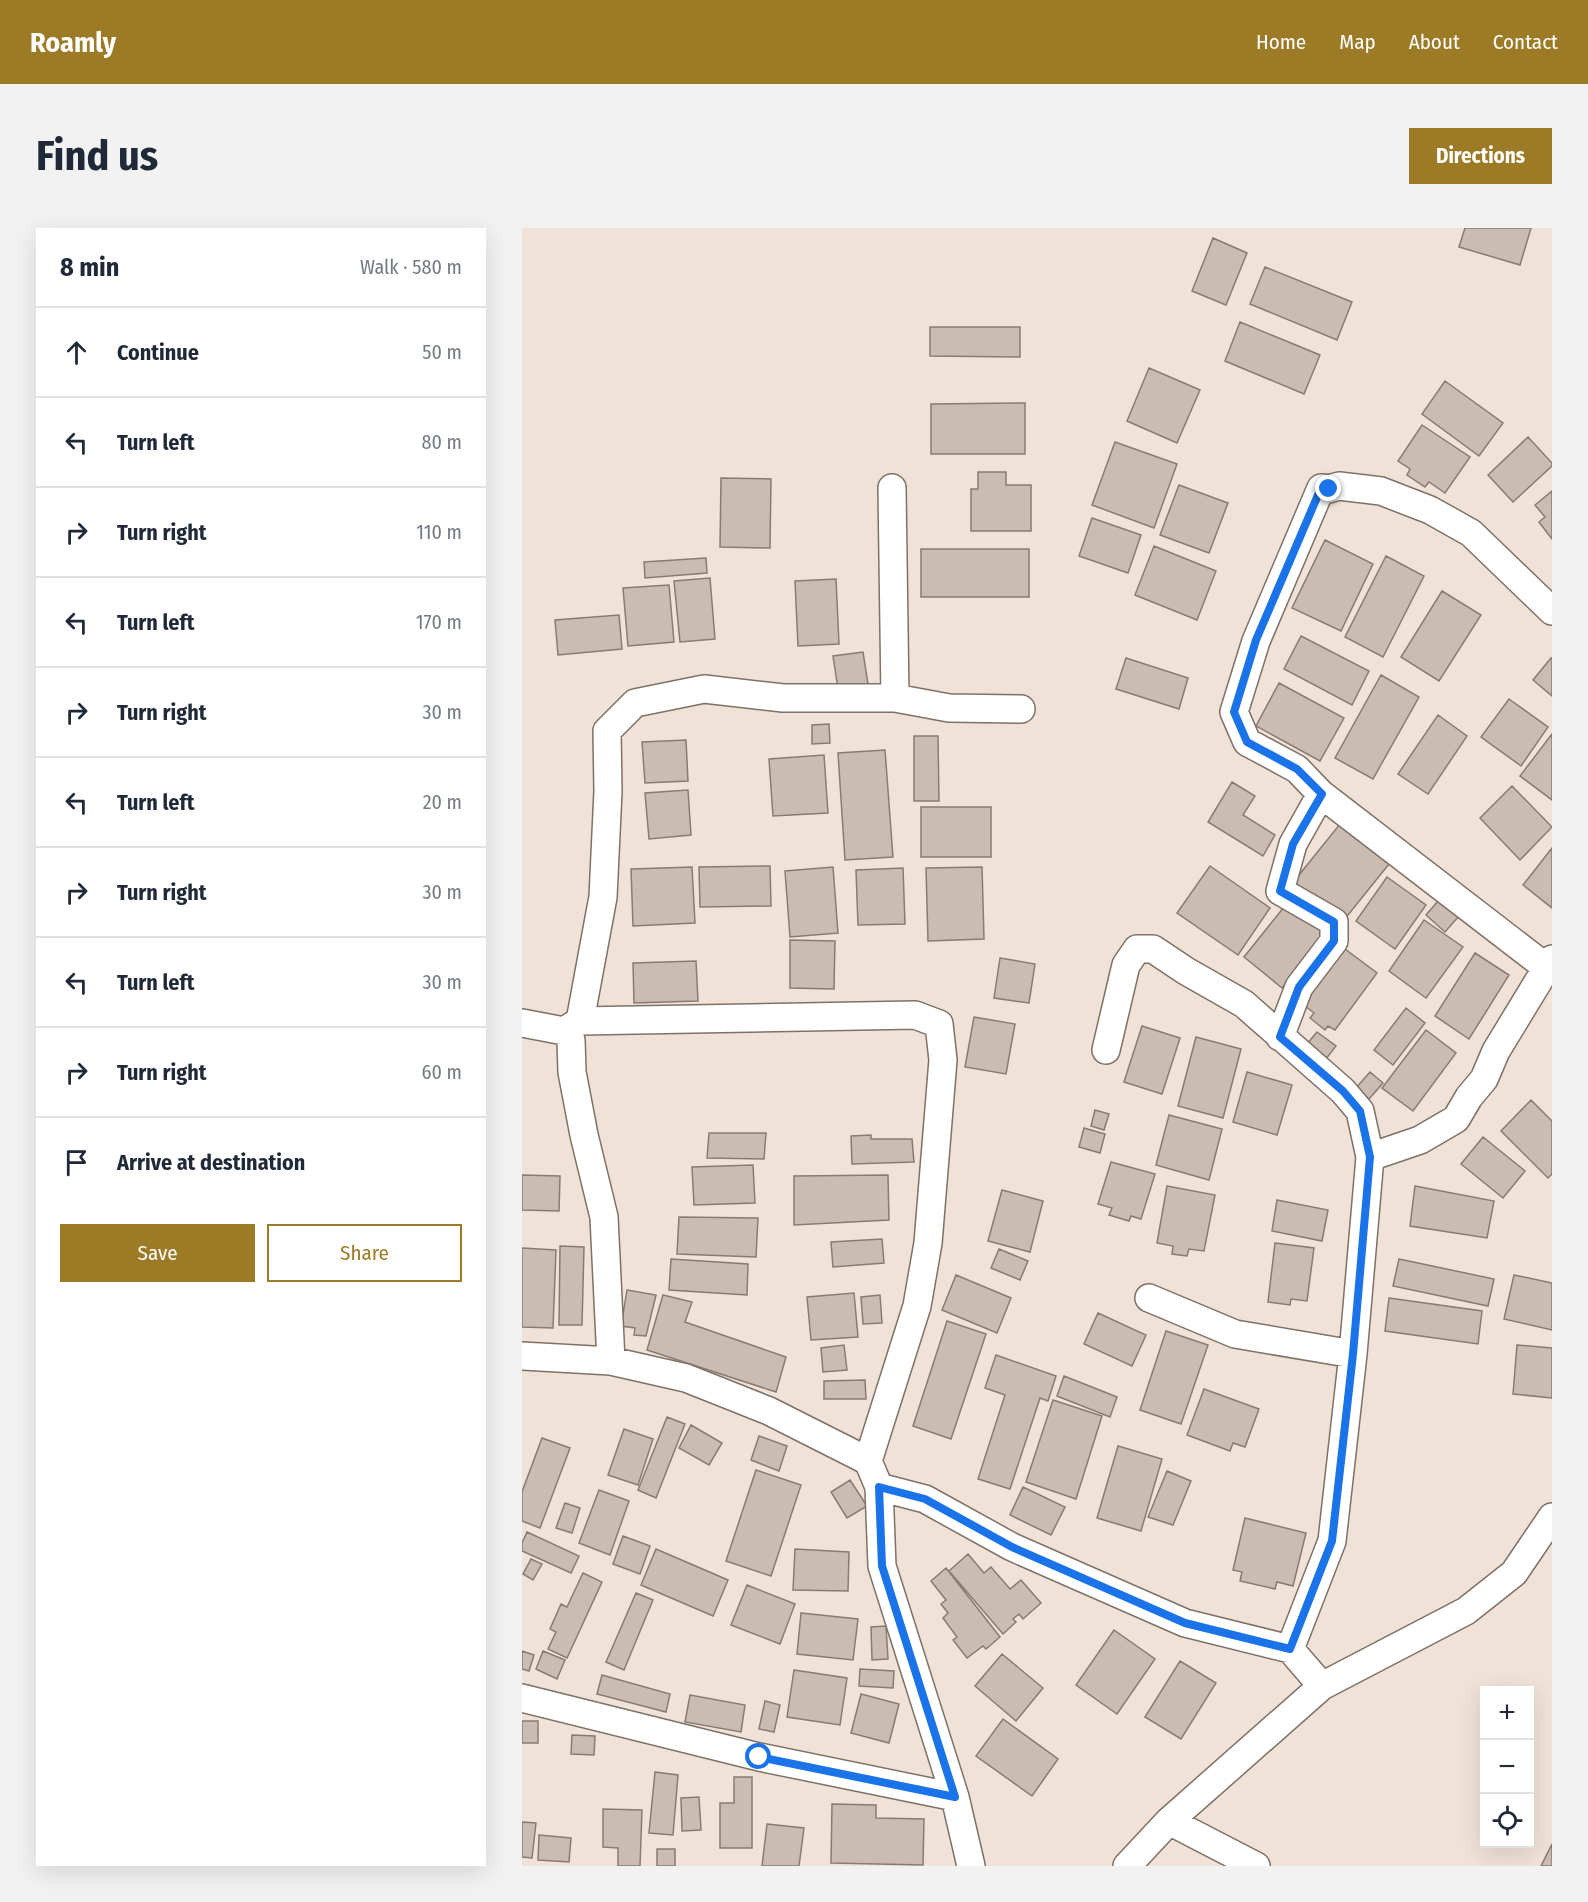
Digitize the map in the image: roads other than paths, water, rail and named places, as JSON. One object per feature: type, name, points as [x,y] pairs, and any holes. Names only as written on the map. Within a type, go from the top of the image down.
[{"type":"street","points":[[1370,1157],[1420,1140],[1456,1119],[1484,1078],[1496,1051],[1550,964],[1322,794],[1297,769],[1247,742],[1234,712],[1256,640],[1321,488],[1329,489],[1339,486],[1381,491],[1430,510],[1471,533],[1552,611]]},
{"type":"street","points":[[892,488],[895,698]]},
{"type":"street","points":[[611,1361],[604,1217],[572,1072],[571,1040],[572,1026],[603,897],[608,791],[607,731],[635,703],[704,689],[783,698],[895,698],[949,708],[1021,709]]},
{"type":"street","points":[[1280,1037],[1299,987],[1334,941],[1334,922],[1280,891],[1293,844],[1322,794]]},
{"type":"street","points":[[1106,1050],[1126,965],[1137,949],[1153,949],[1244,1004],[1343,1091],[1360,1111],[1370,1157],[1353,1354],[1332,1541],[1290,1649]]},
{"type":"street","points":[[522,1023],[572,1026],[915,1015],[939,1024],[943,1060],[928,1243],[917,1306],[868,1461]]},
{"type":"street","points":[[1149,1298],[1235,1334],[1353,1354]]},
{"type":"street","points":[[522,1356],[611,1361],[697,1382],[770,1411],[868,1461],[879,1487],[882,1566],[955,1797],[971,1866]]},
{"type":"street","points":[[879,1487],[925,1499],[1012,1547],[1185,1623],[1290,1649],[1322,1686]]},
{"type":"street","points":[[1127,1866],[1169,1821],[1322,1686],[1467,1611],[1514,1573],[1552,1517]]},
{"type":"street","points":[[522,1698],[759,1757],[955,1797]]},
{"type":"street","points":[[1169,1821],[1256,1866]]}]
